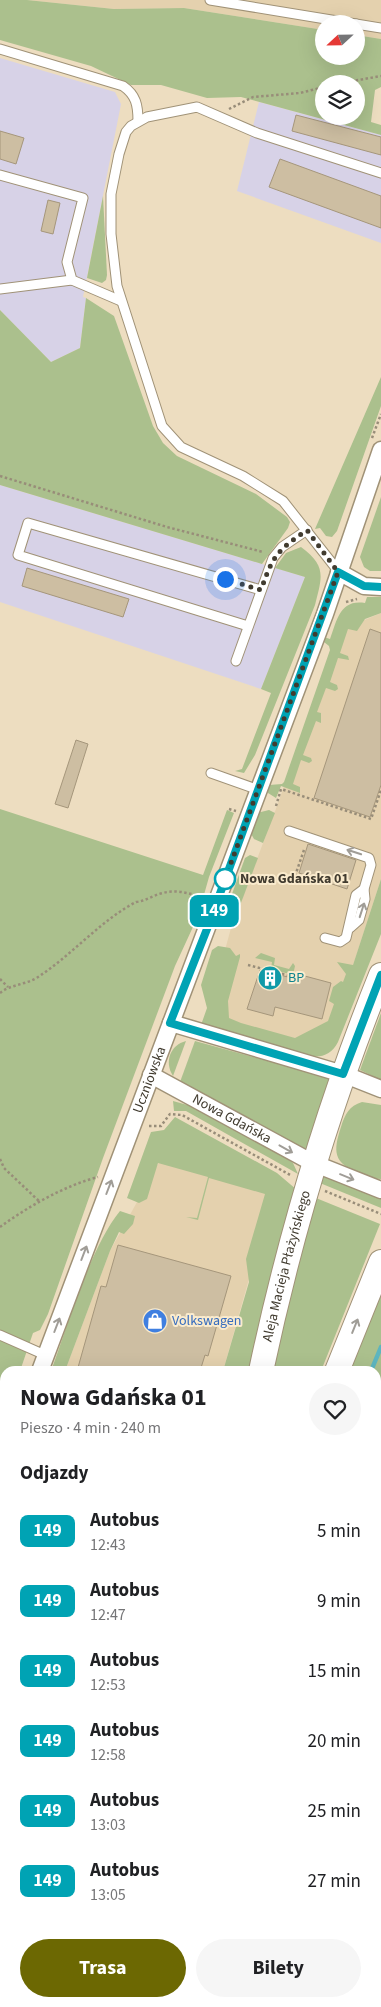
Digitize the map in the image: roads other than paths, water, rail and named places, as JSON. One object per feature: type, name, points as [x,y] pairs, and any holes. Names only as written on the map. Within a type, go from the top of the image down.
[{"type":"main road","name":"Aleja Macieja Płażyńskiego","points":[[262,1366],[280,1285],[313,1163],[343,1074],[381,975]]},
{"type":"main road","points":[[339,1366],[381,1262]]},
{"type":"street","name":"Uczniowska","points":[[42,1366],[259,790],[381,450]]},
{"type":"street","points":[[338,572],[364,586],[381,587]]},
{"type":"street","points":[[170,1023],[343,1074],[381,1089]]},
{"type":"street","name":"Nowa Gdańska","points":[[150,1075],[313,1163]]},
{"type":"street","points":[[313,1163],[381,1190]]},
{"type":"lane","points":[[210,0],[315,17]]},
{"type":"lane","points":[[365,25],[381,28]]},
{"type":"lane","points":[[0,49],[123,86],[134,95],[137,102],[138,121]]},
{"type":"lane","points":[[338,572],[296,514],[270,491],[181,447],[171,437],[156,413],[121,301],[112,253],[111,194],[123,139],[131,126],[138,121],[198,107],[257,133],[381,173]]},
{"type":"lane","points":[[0,175],[83,198],[67,262],[72,280]]},
{"type":"lane","points":[[0,289],[72,280],[121,301]]},
{"type":"lane","points":[[248,626],[18,555],[28,523],[261,590]]},
{"type":"lane","points":[[236,661],[269,566],[277,552],[307,530]]},
{"type":"lane","points":[[211,773],[259,790]]},
{"type":"lane","points":[[289,831],[367,857],[371,864],[364,889],[365,899],[359,920],[350,928],[346,938],[340,942],[325,938]]},
{"type":"lane","points":[[0,1335],[46,1355]]},
{"type":"waterway","points":[[373,1366],[381,1347]]},
{"type":"place","name":"Nowa Gdańska 01","points":[[225,879]]},
{"type":"place","name":"BP","points":[[270,978]]},
{"type":"place","name":"Volkswagen","points":[[155,1321]]}]
